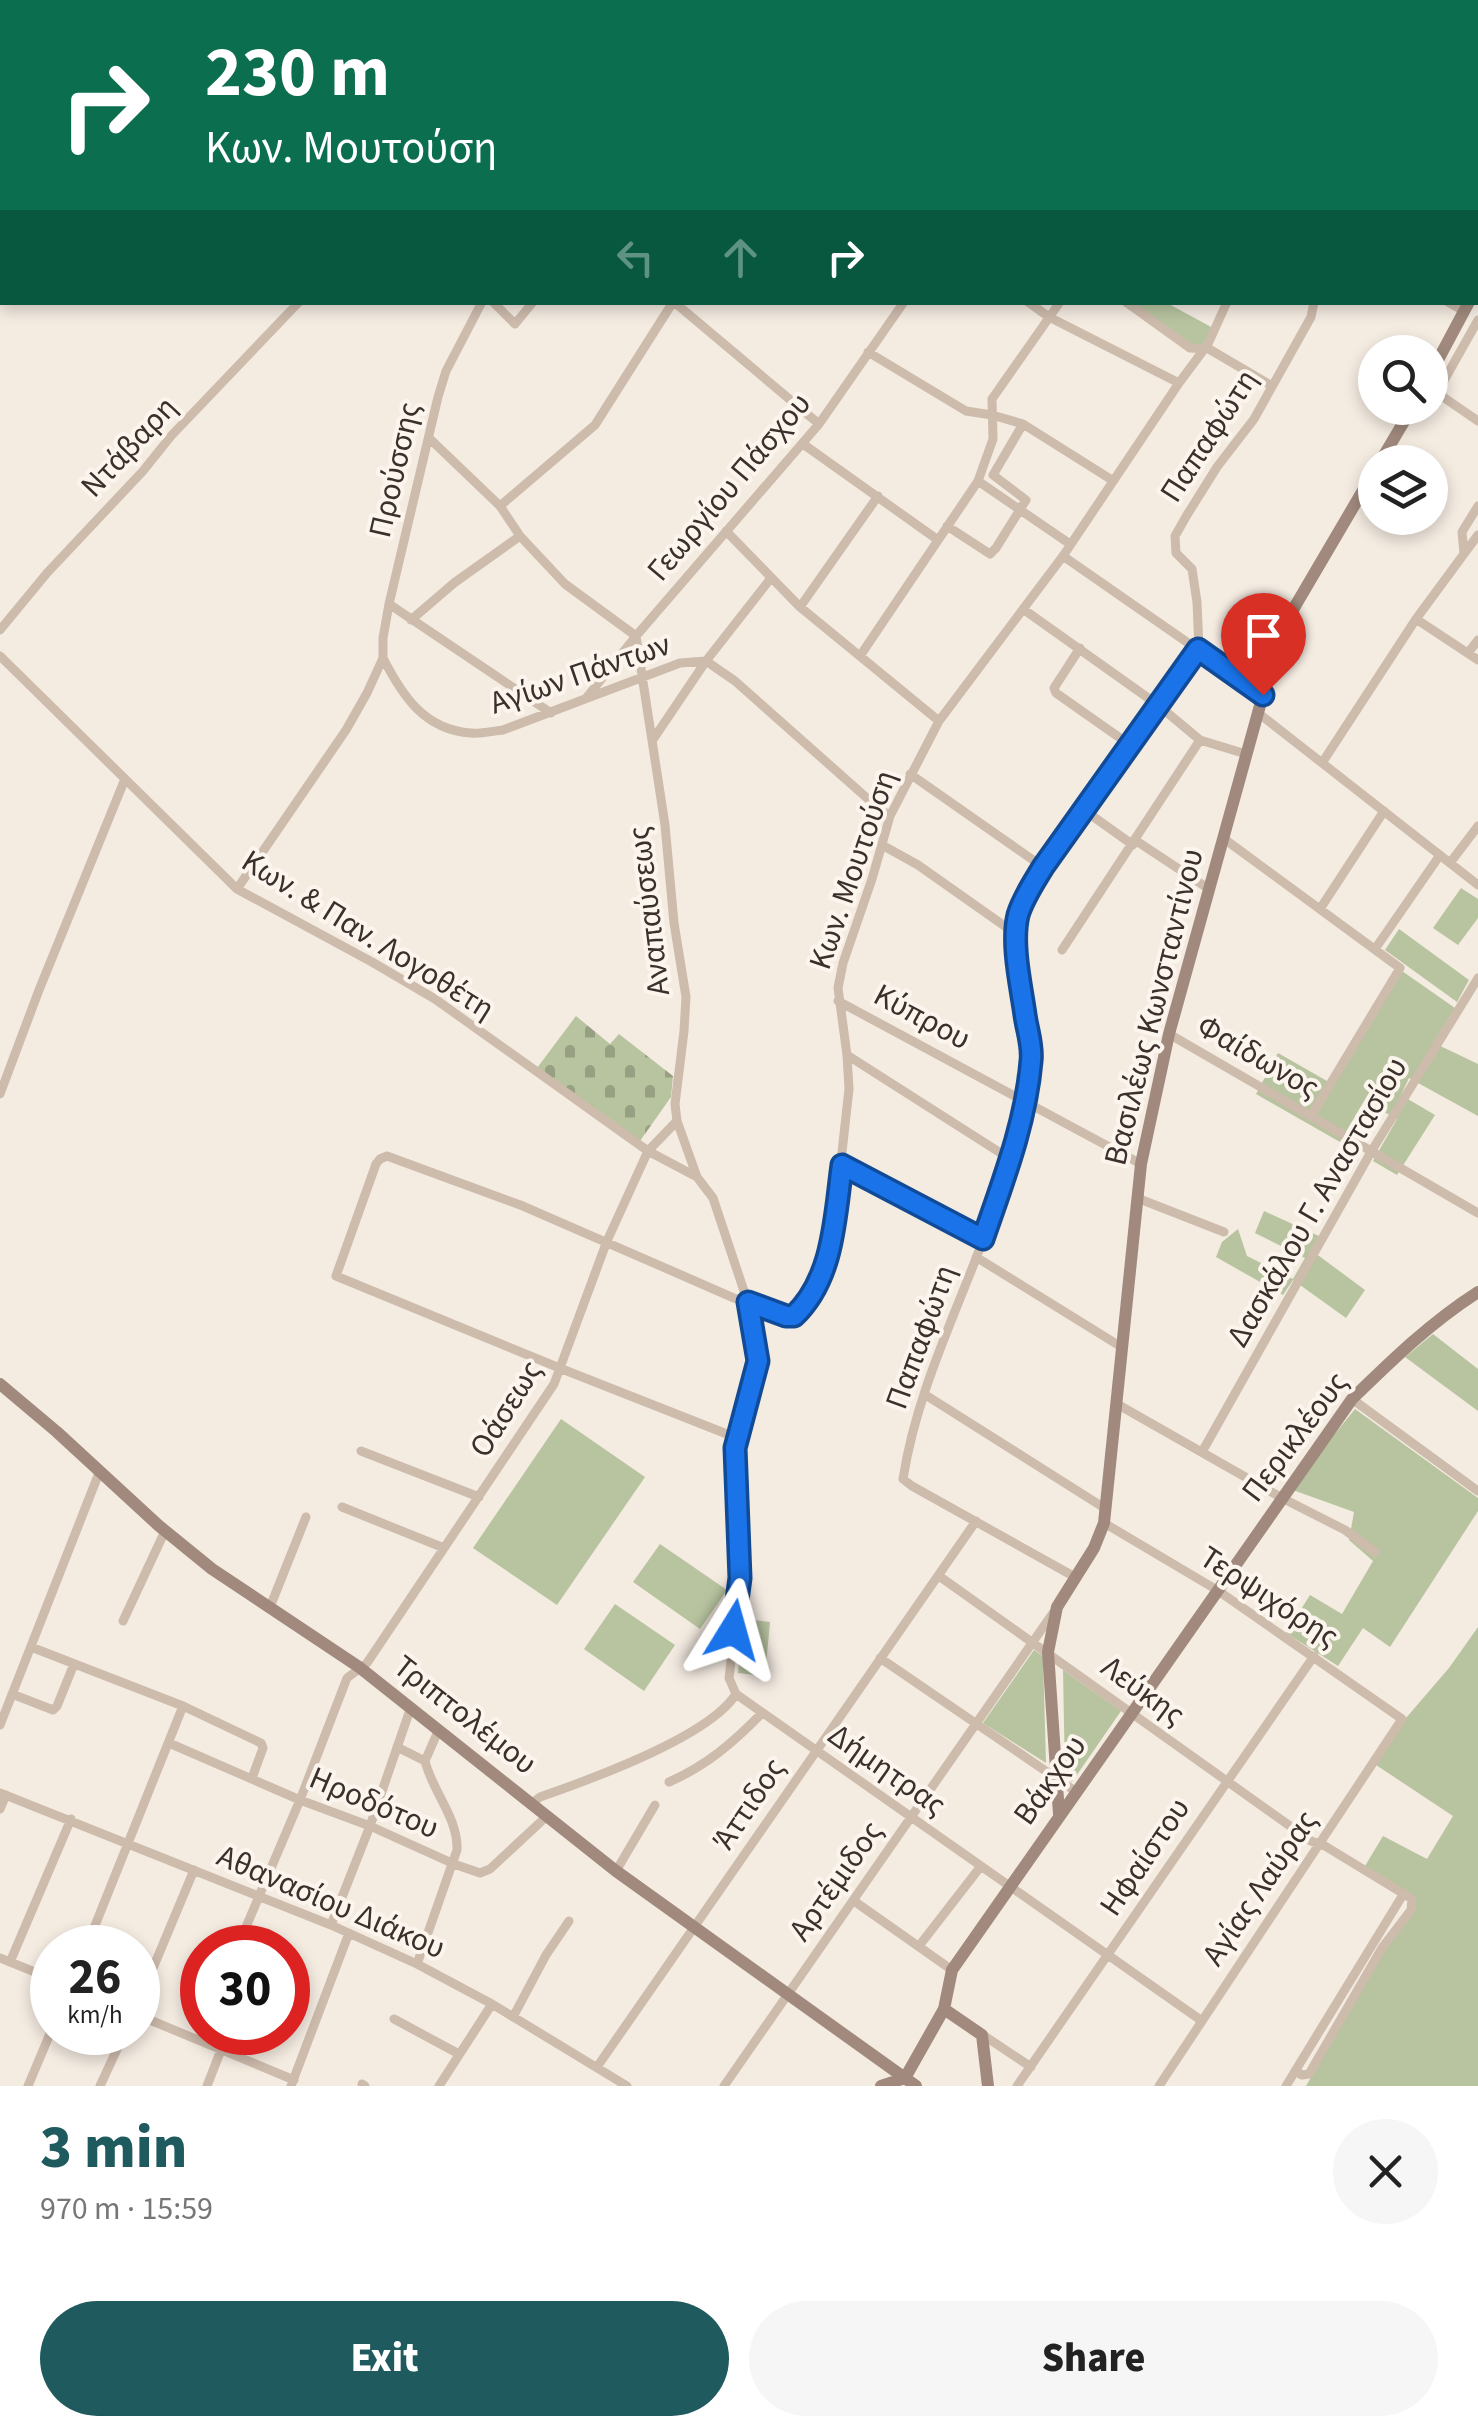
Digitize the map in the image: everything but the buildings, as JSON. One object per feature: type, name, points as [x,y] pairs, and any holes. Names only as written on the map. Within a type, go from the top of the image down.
[{"type":"street","name":"Ντάβαρη","points":[[0,630],[47,572],[296,305]]},
{"type":"street","name":"Προύσσης","points":[[383,658],[389,604],[446,371],[480,305]]},
{"type":"street","points":[[496,305],[515,324],[531,305]]},
{"type":"street","points":[[500,506],[596,426],[672,305]]},
{"type":"street","points":[[678,305],[819,424]]},
{"type":"street","name":"Γεωργίου Πάσχου","points":[[585,700],[803,444],[902,305]]},
{"type":"street","points":[[1032,305],[1179,383]]},
{"type":"street","points":[[860,656],[978,482],[993,439],[992,399],[1058,305]]},
{"type":"street","points":[[1130,305],[1190,348],[1210,349],[1272,386]]},
{"type":"street","name":"Κων. Μουτούση","points":[[748,1302],[794,1316],[815,1288],[826,1263],[842,1165],[849,1089],[838,988],[890,816],[910,774],[938,721],[1063,556],[1212,338],[1226,305]]},
{"type":"street","name":"Παπαφώτη","points":[[976,1520],[903,1479],[924,1394],[983,1239],[1025,1100],[1032,1055],[1019,972],[1018,916],[1043,867],[1198,649],[1192,568],[1176,553],[1175,536],[1217,467],[1254,419],[1311,317],[1313,305]]},
{"type":"street","points":[[1448,341],[1467,306]]},
{"type":"street","points":[[1448,368],[1478,320]]},
{"type":"street","points":[[868,352],[966,411],[1023,424],[1112,480]]},
{"type":"street","points":[[1448,400],[1478,421]]},
{"type":"street","points":[[948,526],[990,554],[1026,500],[992,475],[1023,424]]},
{"type":"street","points":[[428,438],[500,506],[520,536],[565,584],[636,636]]},
{"type":"street","points":[[803,444],[938,540]]},
{"type":"street","points":[[978,482],[1070,544]]},
{"type":"street","points":[[800,607],[878,496]]},
{"type":"street","name":"Βασιλέως Κωνσταντίνου","points":[[1060,1814],[1048,1652],[1057,1607],[1094,1548],[1105,1516],[1141,1164],[1170,1034],[1274,655],[1294,608],[1358,499]]},
{"type":"street","points":[[1464,552],[1462,532],[1478,506]]},
{"type":"street","points":[[726,531],[800,607],[938,721]]},
{"type":"street","points":[[1322,762],[1478,535]]},
{"type":"street","points":[[411,620],[454,583],[520,536]]},
{"type":"street","points":[[1063,556],[1263,695]]},
{"type":"street","points":[[652,742],[706,662],[771,578]]},
{"type":"street","points":[[389,604],[551,713]]},
{"type":"street","points":[[1023,610],[1158,705],[1200,740],[1246,754]]},
{"type":"street","points":[[1416,620],[1478,660]]},
{"type":"street","name":"Αναπαύσεως","points":[[636,636],[686,998],[675,1104],[677,1121],[697,1177],[712,1198],[748,1302],[758,1361],[734,1467],[740,1578],[729,1678],[736,1694]]},
{"type":"street","points":[[1468,653],[1478,640]]},
{"type":"street","points":[[1080,648],[1054,688],[1056,693],[1130,745]]},
{"type":"street","name":"Κων. & Παν. Λογοθέτη","points":[[0,656],[236,889],[435,999],[648,1151],[697,1177]]},
{"type":"street","points":[[236,889],[346,730],[383,658]]},
{"type":"street","name":"Αγίων Πάντων","points":[[383,658],[400,691],[420,713],[448,728],[473,734],[504,730],[680,663],[706,662],[735,681],[890,816]]},
{"type":"street","points":[[1258,712],[1478,884]]},
{"type":"street","points":[[1062,950],[1200,740]]},
{"type":"street","points":[[910,774],[1043,867]]},
{"type":"street","points":[[0,1094],[125,779]]},
{"type":"street","points":[[1084,810],[1209,889]]},
{"type":"street","points":[[1320,909],[1384,811]]},
{"type":"street","points":[[1450,863],[1478,826]]},
{"type":"street","points":[[1223,838],[1400,968],[1311,1116]]},
{"type":"street","points":[[882,845],[1016,934]]},
{"type":"street","points":[[1374,949],[1440,855]]},
{"type":"street","name":"Δασκάλου Γ. Αναστασίου","points":[[1202,1452],[1371,1152],[1478,978]]},
{"type":"street","name":"Κύπρου","points":[[838,1001],[1141,1164]]},
{"type":"street","name":"Φαίδωνος","points":[[1170,1034],[1478,1213]]},
{"type":"street","points":[[847,1055],[1010,1159]]},
{"type":"street","name":"Οάσεως","points":[[247,1925],[347,1678],[366,1662],[554,1384],[607,1242],[648,1151],[677,1121]]},
{"type":"street","points":[[738,1438],[336,1276],[376,1164],[386,1156],[524,1206],[748,1302]]},
{"type":"street","points":[[842,1165],[983,1239]]},
{"type":"street","points":[[1138,1198],[1224,1232]]},
{"type":"street","points":[[976,1258],[1123,1348]]},
{"type":"street","name":"Περικλέους","points":[[1217,1590],[1352,1399],[1403,1349],[1478,1292]]},
{"type":"street","name":"Τριπτολέμου","points":[[0,1384],[165,1532],[359,1667],[616,1871],[911,2082]]},
{"type":"street","name":"Τερψιχόρης","points":[[924,1394],[1402,1718]]},
{"type":"street","points":[[1352,1399],[1478,1491]]},
{"type":"street","points":[[1118,1404],[1345,1530],[1374,1552]]},
{"type":"street","points":[[361,1452],[479,1498]]},
{"type":"street","points":[[0,1725],[99,1473]]},
{"type":"street","points":[[342,1507],[444,1548]]},
{"type":"street","points":[[270,1607],[306,1517]]},
{"type":"street","points":[[976,1520],[1075,1576]]},
{"type":"street","name":"Άττιδος","points":[[597,2067],[976,1520]]},
{"type":"street","points":[[123,1621],[165,1532]]},
{"type":"street","name":"Λεύκης","points":[[938,1576],[1311,1841],[1404,1893],[1286,2086]]},
{"type":"street","name":"Βάκχου","points":[[944,2009],[952,1970],[1217,1590]]},
{"type":"street","name":"Αρτέμιδος","points":[[724,2086],[1057,1607]]},
{"type":"street","points":[[30,1647],[183,1706],[261,1743],[252,1778]]},
{"type":"street","name":"Ηφαίστου","points":[[1016,2086],[1314,1656]]},
{"type":"street","points":[[880,1658],[1076,1791]]},
{"type":"street","points":[[12,1694],[53,1710],[74,1664]]},
{"type":"street","points":[[532,1804],[702,1726],[730,1704],[736,1694]]},
{"type":"street","name":"Δήμητρας","points":[[736,1694],[1202,2021]]},
{"type":"street","points":[[95,1925],[183,1706]]},
{"type":"street","points":[[331,1924],[412,1707]]},
{"type":"street","points":[[669,1782],[712,1759],[762,1713]]},
{"type":"street","name":"Αγίας Λαύρας","points":[[1159,2086],[1402,1718]]},
{"type":"street","points":[[425,1762],[439,1729]]},
{"type":"street","name":"Ηροδότου","points":[[168,1743],[480,1873],[490,1869],[547,1816]]},
{"type":"street","points":[[398,1748],[425,1762],[457,1836],[454,1864],[417,1964]]},
{"type":"street","points":[[0,1809],[3,1794]]},
{"type":"street","name":"Αθανασίου Διάκου","points":[[3,1794],[331,1924],[417,1964],[492,2004],[627,2086]]},
{"type":"street","points":[[616,1871],[655,1805]]},
{"type":"street","points":[[30,1971],[5,1960],[70,1819]]},
{"type":"street","points":[[919,1946],[982,1866]]},
{"type":"street","points":[[160,1951],[194,1870]]},
{"type":"street","points":[[854,1901],[952,1970]]},
{"type":"street","points":[[514,2017],[568,1921]]},
{"type":"street","points":[[232,2055],[293,2083],[349,1933]]},
{"type":"street","points":[[439,2086],[492,2004]]},
{"type":"street","points":[[881,2086],[911,2082],[944,2009],[1030,2066]]},
{"type":"street","points":[[394,2019],[459,2054]]},
{"type":"street","points":[[982,2035],[988,2086]]},
{"type":"street","points":[[28,2086],[41,2055]]},
{"type":"street","points":[[100,2086],[114,2055]]},
{"type":"street","points":[[207,2086],[219,2055]]},
{"type":"green space","points":[[1136,305],[1171,305],[1213,328],[1203,344],[1193,346]]},
{"type":"green space","points":[[1461,888],[1478,899],[1478,918],[1458,945],[1433,928]]},
{"type":"green space","points":[[1399,929],[1469,980],[1457,1002],[1385,950]]},
{"type":"green space","points":[[1402,971],[1455,1008],[1434,1043],[1478,1064],[1478,1116],[1409,1078],[1401,1095],[1435,1115],[1397,1175],[1373,1161],[1397,1119],[1364,1101],[1340,1142],[1256,1094],[1278,1053],[1334,1085]]},
{"type":"green space","points":[[576,1016],[610,1044],[619,1034],[673,1076],[671,1097],[640,1141],[537,1068]]},
{"type":"green space","points":[[1264,1211],[1319,1236],[1311,1250],[1365,1290],[1346,1318],[1293,1280],[1283,1295],[1216,1257],[1222,1242],[1238,1229],[1247,1256],[1293,1279],[1305,1258],[1255,1233]]},
{"type":"green space","points":[[1433,1334],[1478,1369],[1478,1411],[1405,1357]]},
{"type":"green space","points":[[1355,1409],[1478,1498],[1478,1511],[1390,1647],[1363,1628],[1338,1666],[1286,1633],[1310,1595],[1342,1614],[1373,1561],[1349,1540],[1354,1512],[1290,1489]]},
{"type":"green space","points":[[561,1419],[645,1477],[557,1605],[473,1548]]},
{"type":"green space","points":[[660,1544],[727,1590],[700,1629],[633,1582]]},
{"type":"green space","points":[[615,1604],[675,1645],[644,1691],[584,1649]]},
{"type":"green space","points":[[743,1619],[770,1622],[765,1676],[738,1673]]},
{"type":"green space","points":[[1478,1627],[1478,2086],[1306,2086],[1387,1945],[1416,1908],[1365,1866],[1383,1836],[1427,1859],[1453,1816],[1376,1765],[1406,1718]]},
{"type":"green space","points":[[1034,1650],[1043,1656],[1046,1763],[983,1723]]},
{"type":"green space","points":[[1063,1670],[1121,1711],[1072,1782],[1065,1776]]},
{"type":"route","points":[[733,1630],[740,1578],[735,1448],[758,1361],[748,1302],[786,1316],[800,1311],[826,1263],[842,1165],[983,1239],[1010,1159],[1032,1055],[1016,934],[1026,896],[1198,649],[1263,695]]}]
